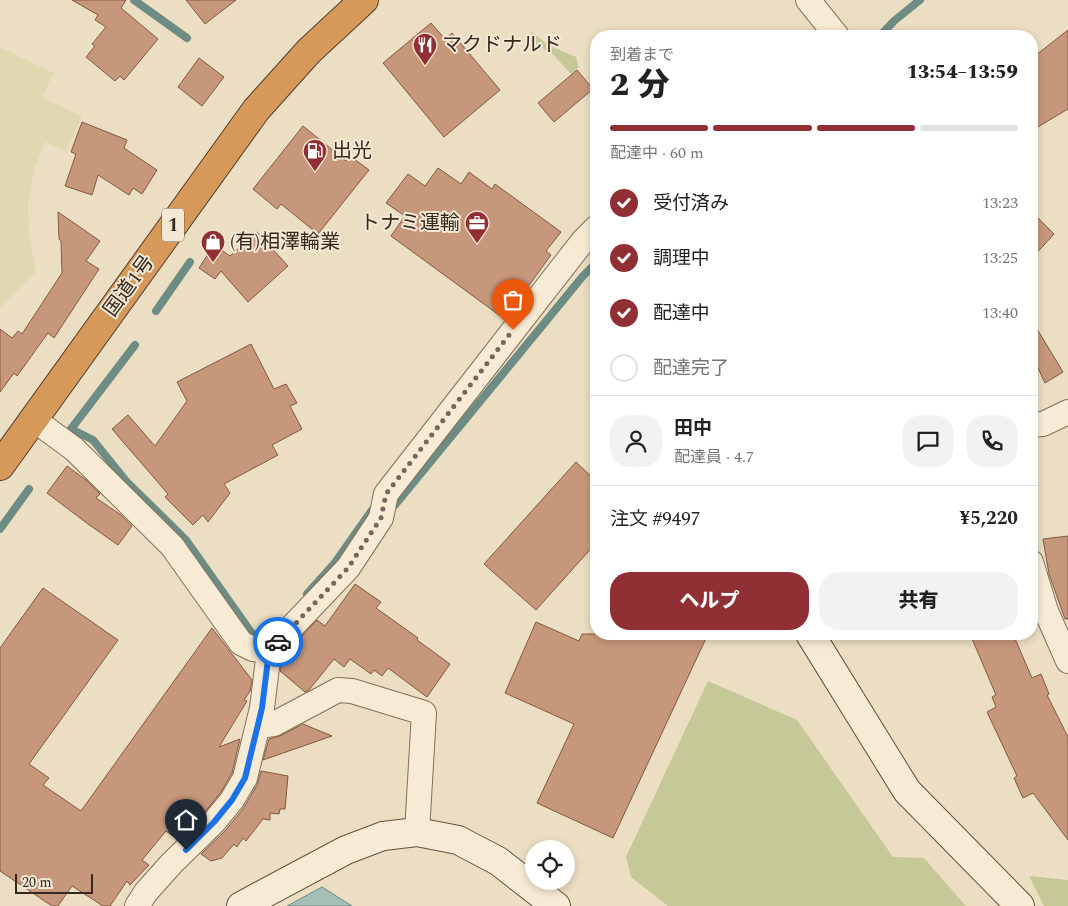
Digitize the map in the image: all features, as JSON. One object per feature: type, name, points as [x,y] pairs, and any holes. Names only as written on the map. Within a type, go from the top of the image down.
[{"type":"highway","name":"国道1号","points":[[0,466],[256,110],[308,50],[364,0]]},
{"type":"street","points":[[808,0],[832,30]]},
{"type":"street","points":[[137,906],[165,870],[214,822],[232,800],[245,778],[262,708],[269,651],[348,568],[381,518],[386,494],[582,241],[590,234]]},
{"type":"street","points":[[1038,424],[1043,424],[1068,412]]},
{"type":"street","points":[[34,420],[74,449],[172,546],[241,643],[252,650],[269,651]]},
{"type":"street","points":[[1038,585],[1046,612],[1068,661]]},
{"type":"street","points":[[814,640],[906,791],[1020,906]]},
{"type":"street","points":[[258,726],[274,724],[338,690],[352,690],[424,713],[417,832]]},
{"type":"street","points":[[241,906],[346,850],[383,836],[417,832],[458,840],[498,861],[556,906]]},
{"type":"shaded area","points":[[0,47],[53,73],[42,98],[82,116],[66,151],[45,142],[34,170],[28,205],[29,234],[36,272],[0,307]]},
{"type":"green space","points":[[532,32],[548,45],[576,57],[578,68],[571,74],[549,50],[547,52],[541,46],[538,48],[528,36]]},
{"type":"green space","points":[[708,681],[797,720],[893,857],[924,858],[966,906],[668,906],[631,877],[626,857]]},
{"type":"green space","points":[[1029,876],[1068,880],[1068,906],[1044,906]]},
{"type":"water","points":[[322,887],[352,906],[287,906]]},
{"type":"building","points":[[72,0],[126,0],[121,8],[158,39],[124,80],[120,76],[115,81],[86,57],[95,46],[92,44],[106,27],[95,20],[98,15]]},
{"type":"building","points":[[186,0],[236,0],[205,24]]},
{"type":"building","points":[[431,23],[445,39],[452,33],[500,90],[444,137],[383,63]]},
{"type":"building","points":[[1068,30],[1068,109],[1038,127],[1038,54]]},
{"type":"building","points":[[199,58],[224,77],[202,106],[178,87]]},
{"type":"building","points":[[577,70],[590,85],[590,92],[554,122],[538,103]]},
{"type":"building","points":[[82,122],[127,140],[124,148],[157,170],[142,194],[133,188],[129,195],[98,175],[92,195],[65,186],[76,154],[71,152]]},
{"type":"building","points":[[303,126],[346,161],[350,156],[369,170],[318,234],[281,204],[277,209],[253,189]]},
{"type":"building","name":"トナミ運輸","points":[[438,168],[461,184],[469,172],[492,189],[495,184],[561,232],[546,251],[551,255],[519,299],[514,296],[499,315],[391,236],[405,216],[386,203],[408,174],[425,186]]},
{"type":"building","points":[[58,212],[100,241],[86,261],[99,269],[54,338],[48,333],[17,376],[14,373],[0,392],[0,329],[12,338],[18,331],[22,334],[62,273]]},
{"type":"building","points":[[1038,218],[1054,234],[1038,251]]},
{"type":"building","points":[[257,232],[288,266],[248,302],[221,271],[215,279],[199,268],[214,245],[230,256]]},
{"type":"building","points":[[1038,331],[1063,372],[1045,383],[1038,368]]},
{"type":"building","points":[[251,344],[274,389],[286,384],[297,403],[290,406],[302,429],[272,445],[278,455],[224,484],[230,493],[208,522],[203,515],[193,525],[165,497],[168,494],[112,429],[128,415],[155,446],[187,401],[177,382]]},
{"type":"building","points":[[576,462],[590,475],[590,550],[536,610],[484,564]]},
{"type":"building","points":[[67,466],[86,480],[100,494],[96,498],[121,515],[132,526],[118,545],[47,493]]},
{"type":"building","points":[[1068,536],[1068,619],[1065,619],[1049,574],[1043,539]]},
{"type":"building","points":[[355,584],[381,602],[376,608],[450,664],[427,697],[388,668],[382,676],[374,670],[371,674],[350,659],[344,667],[334,659],[309,690],[305,692],[280,671],[282,657],[317,620],[325,626]]},
{"type":"building","points":[[43,588],[118,640],[29,764],[49,778],[43,785],[81,811],[212,628],[252,680],[250,691],[244,700],[247,701],[219,747],[240,739],[232,773],[221,792],[204,813],[177,839],[166,831],[142,860],[149,865],[130,885],[127,881],[110,906],[103,906],[72,886],[58,906],[52,906],[0,871],[0,648]]},
{"type":"building","points":[[536,622],[579,641],[582,634],[590,634],[590,640],[705,640],[613,838],[537,803],[574,724],[505,693]]},
{"type":"building","points":[[973,640],[1016,640],[1032,678],[1041,674],[1049,694],[1047,695],[1068,737],[1068,840],[1033,793],[1023,798],[1014,778],[1017,776],[987,712],[996,707],[992,697],[996,695]]},
{"type":"building","points":[[303,724],[332,736],[263,760],[269,739],[280,736]]},
{"type":"building","points":[[261,771],[288,776],[285,809],[280,809],[279,814],[270,813],[270,820],[263,819],[246,841],[243,838],[237,847],[234,844],[222,858],[211,861],[201,854],[225,831],[243,809],[257,785]]},
{"type":"waterway","points":[[134,0],[187,38]]},
{"type":"waterway","points":[[886,30],[920,0]]},
{"type":"waterway","points":[[156,311],[190,262]]},
{"type":"waterway","points":[[307,594],[334,564],[372,510],[395,505],[590,269]]},
{"type":"waterway","points":[[135,345],[71,429],[93,440],[126,481],[186,540],[253,635],[274,630],[279,625]]},
{"type":"waterway","points":[[0,529],[29,489]]},
{"type":"way so far","points":[[278,642],[348,568],[381,518],[386,494],[513,330]]},
{"type":"place","name":"マクドナルド","points":[[425,66]]},
{"type":"place","name":"出光","points":[[315,172]]},
{"type":"place","name":"トナミ運輸","points":[[477,244]]},
{"type":"place","name":"(有)相澤輪業","points":[[213,263]]},
{"type":"route","points":[[186,850],[214,822],[232,800],[245,778],[262,708],[269,651],[278,642]]}]
